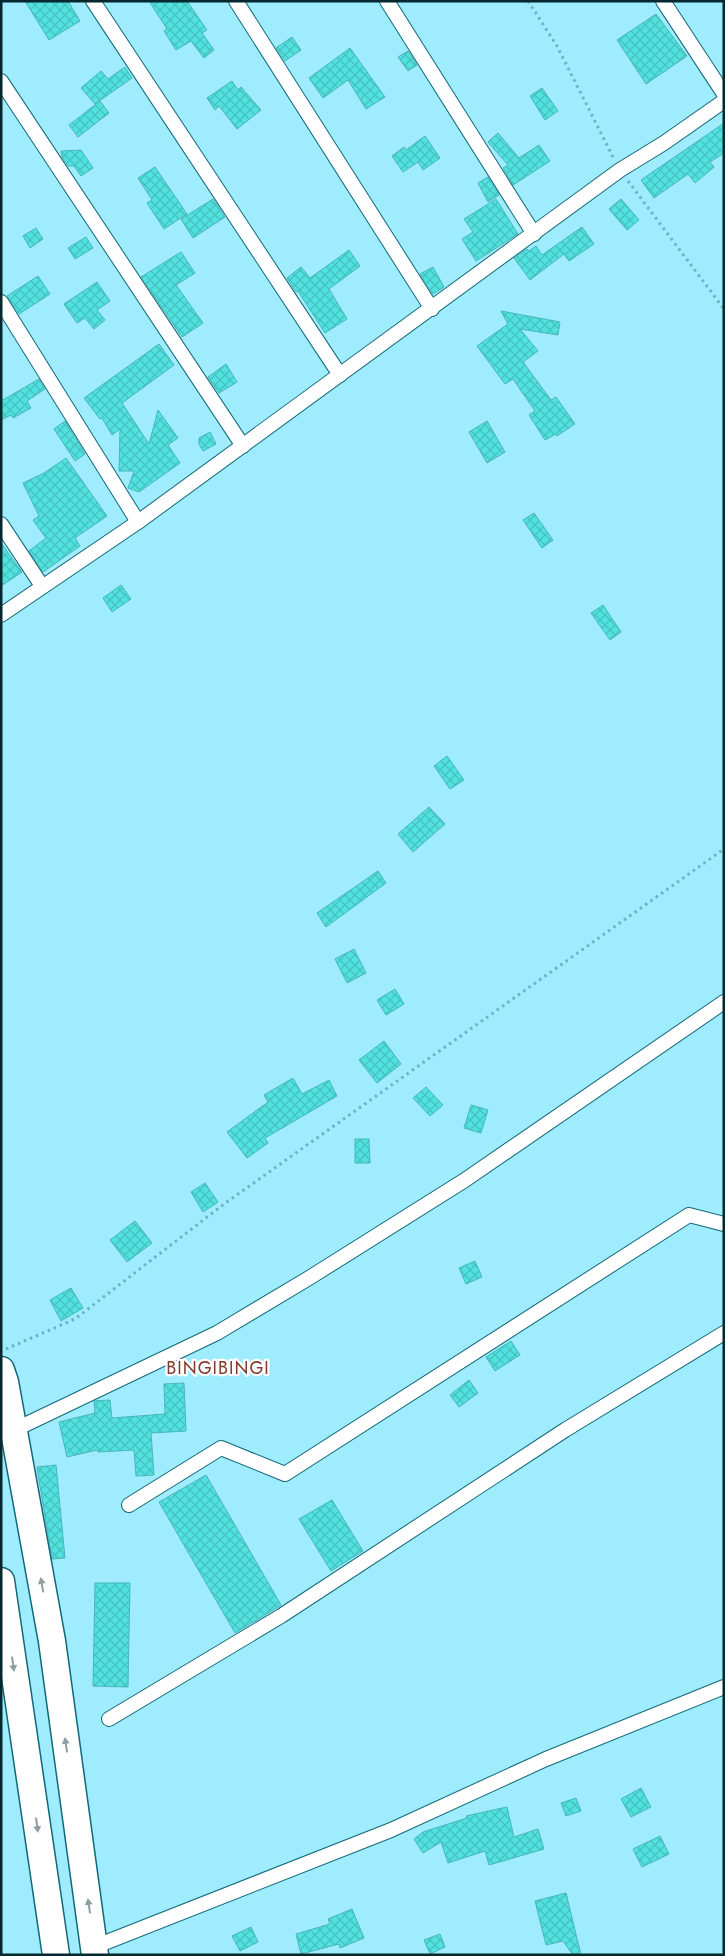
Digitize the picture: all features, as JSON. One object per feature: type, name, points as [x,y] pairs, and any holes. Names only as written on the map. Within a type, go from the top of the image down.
[{"type":"highway","points":[[1,1370],[14,1430],[52,1640],[95,1951]]},
{"type":"highway","points":[[1,1581],[56,1955]]},
{"type":"street","points":[[93,1],[340,375]]},
{"type":"street","points":[[236,1],[432,308]]},
{"type":"street","points":[[387,1],[534,234]]},
{"type":"street","points":[[663,1],[724,94]]},
{"type":"street","points":[[1,81],[243,446]]},
{"type":"street","points":[[1,615],[138,522],[620,170],[664,143],[724,101]]},
{"type":"street","points":[[1,302],[138,522]]},
{"type":"street","points":[[1,524],[42,586]]},
{"type":"street","points":[[14,1430],[39,1420],[217,1333],[309,1278],[465,1180],[724,1002]]},
{"type":"street","points":[[130,1505],[221,1448],[285,1474],[689,1215],[724,1224]]},
{"type":"street","points":[[109,1719],[281,1616],[565,1430],[724,1333]]},
{"type":"street","points":[[95,1951],[391,1830],[546,1759],[724,1687]]},
{"type":"path","points":[[1,1351],[75,1319],[224,1204],[724,849]]},
{"type":"building","points":[[25,1],[68,1],[80,21],[49,40]]},
{"type":"building","points":[[149,1],[187,1],[207,30],[202,33],[214,50],[204,58],[191,41],[176,50],[164,31],[167,29]]},
{"type":"building","points":[[656,14],[687,56],[646,84],[617,40]]},
{"type":"building","points":[[292,37],[301,50],[285,61],[276,48]]},
{"type":"building","points":[[350,48],[385,97],[366,109],[348,80],[323,98],[309,78]]},
{"type":"building","points":[[408,51],[417,65],[408,71],[398,57]]},
{"type":"building","points":[[125,67],[132,78],[95,104],[81,88],[101,71],[108,79]]},
{"type":"building","points":[[232,81],[238,90],[241,87],[261,110],[237,129],[219,106],[215,110],[207,98]]},
{"type":"building","points":[[542,88],[558,111],[545,120],[530,96]]},
{"type":"building","points":[[100,101],[109,113],[78,137],[69,125]]},
{"type":"building","points":[[724,123],[724,153],[710,162],[714,167],[695,183],[688,174],[654,198],[641,180]]},
{"type":"building","points":[[498,133],[519,158],[539,145],[550,161],[513,185],[503,168],[508,165],[488,142]]},
{"type":"building","points":[[425,136],[440,158],[423,170],[418,162],[403,172],[392,156],[404,147],[406,150]]},
{"type":"building","points":[[81,150],[93,168],[81,176],[74,166],[68,166],[62,157],[61,151]]},
{"type":"building","points":[[155,167],[187,214],[164,229],[147,203],[152,200],[138,178]]},
{"type":"building","points":[[488,177],[499,195],[488,202],[478,183]]},
{"type":"building","points":[[213,199],[225,217],[193,238],[181,219]]},
{"type":"building","points":[[496,199],[518,234],[476,261],[462,239],[473,232],[464,219]]},
{"type":"building","points":[[621,199],[639,220],[627,230],[609,209]]},
{"type":"building","points":[[582,227],[594,244],[569,261],[564,254],[530,280],[514,258],[527,249],[529,251],[536,246],[542,255]]},
{"type":"building","points":[[36,228],[43,239],[30,248],[23,236]]},
{"type":"building","points":[[86,237],[93,248],[75,259],[68,248]]},
{"type":"building","points":[[349,250],[360,266],[329,289],[347,319],[325,333],[298,291],[296,292],[287,278],[301,267],[310,278]]},
{"type":"building","points":[[181,252],[195,273],[176,285],[203,323],[182,337],[141,277]]},
{"type":"building","points":[[433,267],[444,287],[433,294],[420,274]]},
{"type":"building","points":[[38,276],[50,294],[19,314],[7,296]]},
{"type":"building","points":[[97,282],[110,301],[97,310],[105,320],[94,329],[85,318],[77,323],[64,304]]},
{"type":"building","points":[[501,311],[560,322],[558,335],[520,329],[538,351],[523,362],[551,400],[556,397],[575,424],[557,436],[556,434],[545,440],[529,415],[535,411],[513,379],[505,384],[477,346],[508,324]]},
{"type":"building","points":[[159,344],[174,365],[122,403],[149,444],[158,410],[178,438],[168,445],[180,463],[139,492],[128,488],[134,471],[119,471],[120,429],[112,435],[102,418],[100,419],[84,398]]},
{"type":"building","points":[[226,364],[237,382],[219,393],[208,377]]},
{"type":"building","points":[[39,379],[45,389],[27,401],[31,408],[13,418],[11,415],[1,420],[1,401]]},
{"type":"building","points":[[65,421],[85,454],[75,461],[54,429]]},
{"type":"building","points":[[487,421],[505,452],[487,463],[469,432]]},
{"type":"building","points":[[210,432],[216,444],[203,451],[199,444],[199,438]]},
{"type":"building","points":[[66,458],[107,516],[75,538],[80,546],[43,572],[29,551],[46,538],[33,520],[39,516],[23,483],[44,473]]},
{"type":"building","points":[[534,513],[553,540],[542,548],[523,520]]},
{"type":"building","points":[[1,543],[22,572],[1,586]]},
{"type":"building","points":[[121,585],[131,599],[112,612],[103,598]]},
{"type":"building","points":[[603,605],[621,632],[610,640],[591,613]]},
{"type":"building","points":[[447,756],[464,780],[450,789],[434,766]]},
{"type":"building","points":[[429,807],[445,824],[413,852],[398,834]]},
{"type":"building","points":[[378,871],[386,883],[326,927],[317,913]]},
{"type":"building","points":[[354,949],[366,973],[347,983],[335,959]]},
{"type":"building","points":[[395,989],[404,1004],[386,1015],[377,1000]]},
{"type":"building","points":[[384,1041],[401,1064],[377,1083],[359,1060]]},
{"type":"building","points":[[293,1078],[302,1094],[329,1080],[337,1096],[265,1138],[268,1143],[247,1158],[227,1132],[268,1102],[264,1095]]},
{"type":"building","points":[[426,1087],[443,1105],[430,1116],[413,1098]]},
{"type":"building","points":[[471,1105],[488,1110],[481,1133],[464,1128]]},
{"type":"building","points":[[355,1139],[369,1139],[370,1163],[355,1163]]},
{"type":"building","points":[[205,1183],[218,1202],[203,1212],[191,1192]]},
{"type":"building","points":[[135,1221],[152,1243],[127,1262],[110,1240]]},
{"type":"building","points":[[475,1261],[482,1277],[466,1284],[459,1268]]},
{"type":"building","points":[[71,1288],[83,1308],[61,1321],[50,1300]]},
{"type":"building","points":[[511,1341],[520,1355],[495,1371],[486,1357]]},
{"type":"building","points":[[469,1380],[478,1393],[459,1407],[450,1395]]},
{"type":"building","points":[[184,1383],[186,1431],[151,1433],[154,1475],[136,1476],[134,1450],[98,1452],[97,1450],[67,1457],[59,1422],[95,1413],[94,1401],[110,1400],[112,1418],[165,1414],[164,1384]]},
{"type":"building","points":[[56,1465],[65,1558],[52,1559],[37,1467]]},
{"type":"building","points":[[206,1475],[281,1605],[235,1633],[159,1502]]},
{"type":"building","points":[[332,1500],[363,1551],[331,1571],[299,1519]]},
{"type":"building","points":[[95,1583],[130,1583],[128,1687],[93,1686]]},
{"type":"building","points":[[641,1788],[651,1807],[631,1817],[621,1799]]},
{"type":"building","points":[[576,1798],[581,1811],[566,1816],[561,1803]]},
{"type":"building","points":[[507,1807],[514,1837],[538,1829],[544,1849],[489,1865],[485,1851],[448,1863],[441,1842],[423,1853],[414,1839],[423,1832],[467,1818],[466,1816]]},
{"type":"building","points":[[660,1836],[669,1854],[642,1867],[633,1849]]},
{"type":"building","points":[[566,1893],[581,1955],[573,1955],[563,1941],[546,1945],[535,1901]]},
{"type":"building","points":[[352,1909],[364,1938],[340,1948],[339,1944],[301,1954],[296,1934],[330,1924],[328,1919]]},
{"type":"building","points":[[251,1927],[258,1942],[240,1951],[232,1936]]},
{"type":"building","points":[[440,1934],[445,1947],[430,1954],[424,1940]]},
{"type":"district","name":"BINGIBINGI","points":[[218,1368]]}]
